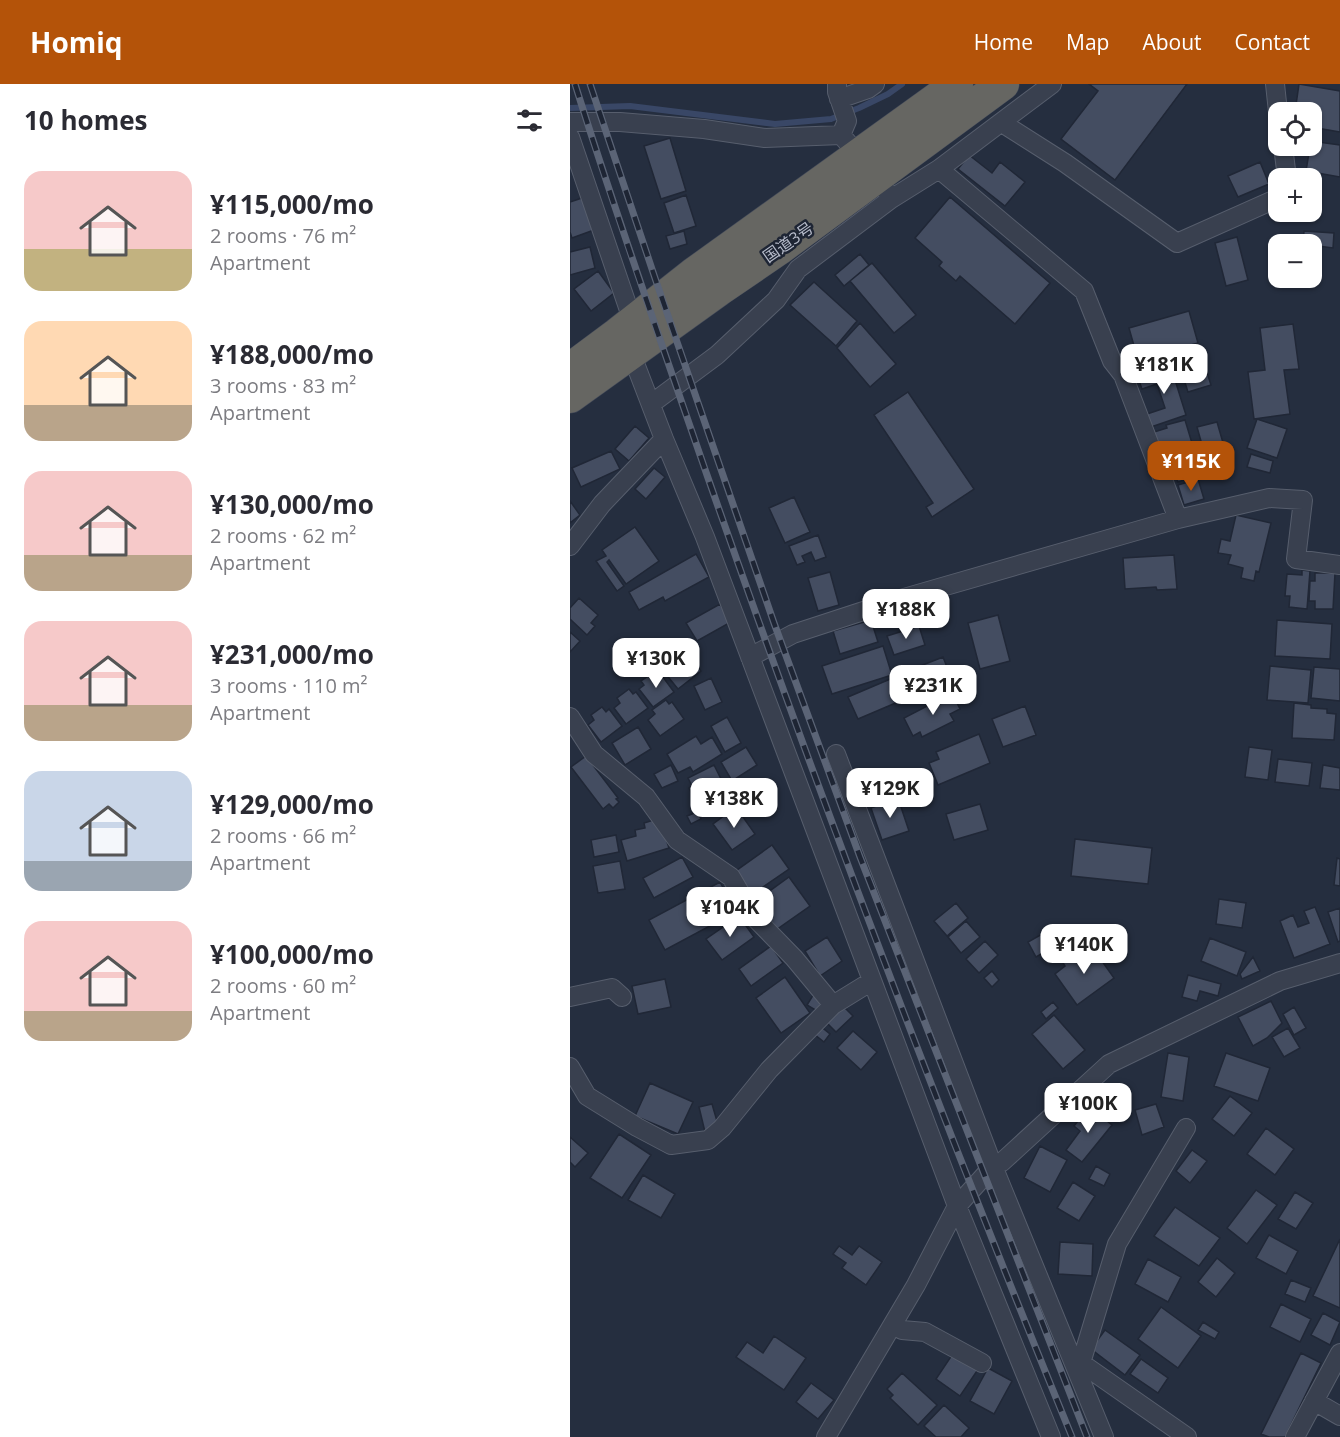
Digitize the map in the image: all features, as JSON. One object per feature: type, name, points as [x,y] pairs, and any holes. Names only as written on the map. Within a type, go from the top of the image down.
[{"type":"highway","name":"国道3号","points":[[570,369],[693,274],[852,130],[957,84]]},
{"type":"highway","name":"国道3号","points":[[570,397],[631,353],[852,130],[1003,84]]},
{"type":"street","points":[[651,404],[717,355],[776,300],[798,269],[868,89],[875,84]]},
{"type":"street","points":[[939,169],[1052,84]]},
{"type":"street","points":[[1275,84],[1277,102]]},
{"type":"street","points":[[570,122],[620,122],[704,129],[765,138],[852,130],[939,169],[1084,291],[1112,361],[1124,375],[1178,519]]},
{"type":"street","points":[[1002,123],[1065,164],[1177,243],[1268,202]]},
{"type":"street","points":[[570,137],[633,322]]},
{"type":"street","points":[[631,353],[705,537],[957,1206],[1051,1437]]},
{"type":"street","points":[[570,546],[602,504],[664,439]]},
{"type":"street","points":[[750,657],[793,634],[897,600],[1178,519],[1269,498],[1303,500],[1296,559],[1340,565]]},
{"type":"street","points":[[570,717],[594,754],[646,796],[677,840],[731,876],[755,918],[794,958],[832,1005]]},
{"type":"street","points":[[836,754],[993,1167],[1104,1437]]},
{"type":"street","points":[[826,1437],[897,1328],[957,1206],[993,1167],[1027,1140],[1109,1064],[1280,981],[1340,963]]},
{"type":"street","points":[[570,1067],[587,1096],[671,1145],[708,1140],[722,1128],[769,1070],[832,1005],[872,981]]},
{"type":"street","points":[[570,997],[612,988],[622,997]]},
{"type":"street","points":[[1186,1128],[1118,1244],[1081,1364],[1187,1437]]},
{"type":"street","points":[[897,1328],[925,1332],[982,1363]]},
{"type":"street","points":[[1295,1437],[1340,1353]]},
{"type":"street","points":[[1314,1401],[1340,1416]]},
{"type":"building","points":[[1089,84],[1187,84],[1115,180],[1061,139],[1098,91]]},
{"type":"building","points":[[1299,84],[1340,91],[1340,132],[1322,129],[1322,102],[1296,102]]},
{"type":"building","points":[[670,138],[686,191],[661,199],[644,146]]},
{"type":"building","points":[[1322,143],[1340,145],[1340,177],[1322,174],[1322,168],[1306,168],[1308,156],[1322,156]]},
{"type":"building","points":[[969,155],[992,173],[1000,162],[1025,182],[1005,206],[958,169]]},
{"type":"building","points":[[1260,162],[1268,184],[1238,197],[1228,176]]},
{"type":"building","points":[[686,195],[696,226],[674,233],[664,203]]},
{"type":"building","points":[[950,197],[1050,283],[1015,324],[960,276],[956,281],[939,266],[942,262],[915,238]]},
{"type":"building","points":[[582,198],[594,230],[572,238],[570,202]]},
{"type":"building","points":[[684,231],[687,244],[670,249],[666,236]]},
{"type":"building","points":[[1304,231],[1334,233],[1333,248],[1322,247],[1322,234],[1304,234]]},
{"type":"building","points":[[1237,237],[1248,280],[1226,286],[1215,243]]},
{"type":"building","points":[[590,247],[595,268],[570,275],[570,252]]},
{"type":"building","points":[[860,254],[869,265],[844,286],[835,275]]},
{"type":"building","points":[[872,263],[916,315],[894,333],[850,281]]},
{"type":"building","points":[[598,271],[614,293],[591,311],[574,289]]},
{"type":"building","points":[[814,282],[857,321],[836,346],[790,305]]},
{"type":"building","points":[[1189,311],[1198,343],[1138,360],[1129,328]]},
{"type":"building","points":[[860,323],[896,364],[870,387],[837,348]]},
{"type":"building","points":[[1293,324],[1299,369],[1284,370],[1290,414],[1254,419],[1248,372],[1265,370],[1260,328]]},
{"type":"building","points":[[1199,347],[1211,385],[1188,392],[1176,354]]},
{"type":"building","points":[[1170,364],[1186,415],[1151,427],[1147,414],[1165,408],[1157,384],[1142,389],[1137,375]]},
{"type":"building","points":[[908,392],[974,489],[932,517],[926,507],[933,503],[874,415]]},
{"type":"building","points":[[1257,419],[1287,429],[1277,458],[1247,448]]},
{"type":"building","points":[[1185,420],[1195,453],[1178,459],[1176,454],[1162,459],[1154,432],[1167,428],[1166,425]]},
{"type":"building","points":[[1217,422],[1228,460],[1208,466],[1197,427]]},
{"type":"building","points":[[635,426],[649,438],[629,461],[615,449]]},
{"type":"building","points":[[611,451],[620,469],[581,487],[572,468]]},
{"type":"building","points":[[1251,454],[1273,461],[1270,473],[1247,467]]},
{"type":"building","points":[[1190,459],[1196,476],[1178,482],[1172,465]]},
{"type":"building","points":[[654,468],[665,477],[646,499],[635,489]]},
{"type":"building","points":[[1198,479],[1204,499],[1184,505],[1178,485]]},
{"type":"building","points":[[794,497],[810,532],[785,543],[769,508]]},
{"type":"building","points":[[570,501],[580,515],[570,523]]},
{"type":"building","points":[[1236,515],[1271,523],[1259,572],[1256,571],[1254,581],[1241,578],[1243,568],[1228,564],[1231,555],[1218,553],[1221,539],[1230,541]]},
{"type":"building","points":[[635,527],[659,561],[626,584],[609,560],[607,562],[624,586],[617,591],[596,561],[606,556],[602,550]]},
{"type":"building","points":[[818,535],[826,557],[815,561],[811,552],[802,556],[805,562],[797,565],[789,546]]},
{"type":"building","points":[[696,554],[709,577],[665,601],[663,597],[639,610],[629,592]]},
{"type":"building","points":[[1174,555],[1177,589],[1157,590],[1156,587],[1125,589],[1123,558]]},
{"type":"building","points":[[1302,570],[1310,571],[1307,609],[1289,607],[1290,596],[1285,596],[1287,574],[1302,575]]},
{"type":"building","points":[[830,572],[839,605],[818,611],[808,578]]},
{"type":"building","points":[[1315,573],[1335,573],[1333,609],[1315,609],[1315,601],[1309,601],[1310,581],[1315,581]]},
{"type":"building","points":[[579,598],[598,615],[591,623],[595,626],[587,635],[570,619],[570,608]]},
{"type":"building","points":[[720,604],[731,622],[697,641],[686,623]]},
{"type":"building","points":[[998,615],[1010,661],[980,669],[968,623]]},
{"type":"building","points":[[871,620],[878,642],[840,654],[833,631]]},
{"type":"building","points":[[1277,620],[1332,624],[1330,659],[1275,656]]},
{"type":"building","points":[[919,626],[925,645],[894,655],[887,636]]},
{"type":"building","points":[[570,632],[580,641],[570,652]]},
{"type":"building","points":[[883,646],[892,675],[832,694],[822,666]]},
{"type":"building","points":[[682,653],[685,656],[688,654],[701,671],[678,689],[665,673],[671,668],[668,663]]},
{"type":"building","points":[[943,657],[952,680],[913,695],[905,672]]},
{"type":"building","points":[[1270,666],[1311,670],[1308,703],[1267,700]]},
{"type":"building","points":[[1314,667],[1340,669],[1340,701],[1311,698]]},
{"type":"building","points":[[653,673],[656,677],[660,673],[674,692],[653,707],[639,689],[644,685],[641,681]]},
{"type":"building","points":[[895,677],[905,699],[858,719],[848,697]]},
{"type":"building","points":[[711,678],[722,702],[705,710],[694,686]]},
{"type":"building","points":[[629,689],[633,694],[636,692],[648,708],[626,724],[614,708],[620,703],[617,698]]},
{"type":"building","points":[[952,693],[960,709],[950,714],[954,721],[922,737],[920,732],[913,736],[904,718]]},
{"type":"building","points":[[666,700],[669,704],[672,702],[684,719],[660,736],[648,720],[655,714],[652,710]]},
{"type":"building","points":[[1294,703],[1311,705],[1311,708],[1327,709],[1327,713],[1336,714],[1334,740],[1292,738]]},
{"type":"building","points":[[1025,706],[1036,735],[1003,747],[992,719]]},
{"type":"building","points":[[602,707],[606,712],[609,709],[622,726],[601,742],[588,725],[594,720],[591,715]]},
{"type":"building","points":[[727,717],[741,743],[725,752],[711,726]]},
{"type":"building","points":[[638,727],[651,749],[625,765],[612,743]]},
{"type":"building","points":[[979,734],[990,763],[938,785],[929,763],[939,759],[936,752]]},
{"type":"building","points":[[696,736],[701,744],[712,737],[722,754],[693,772],[690,767],[678,773],[667,754]]},
{"type":"building","points":[[746,747],[757,765],[732,781],[721,762]]},
{"type":"building","points":[[1249,747],[1272,750],[1268,780],[1245,777]]},
{"type":"building","points":[[586,756],[618,798],[616,799],[619,802],[613,808],[609,804],[603,809],[571,767]]},
{"type":"building","points":[[1278,759],[1312,763],[1309,786],[1275,782]]},
{"type":"building","points":[[671,765],[678,781],[662,788],[654,774]]},
{"type":"building","points":[[714,765],[722,781],[700,792],[702,796],[695,800],[689,788],[692,786],[688,778]]},
{"type":"building","points":[[1323,765],[1340,768],[1340,790],[1320,788]]},
{"type":"building","points":[[898,798],[909,831],[882,840],[871,808]]},
{"type":"building","points":[[980,804],[988,830],[954,840],[946,814]]},
{"type":"building","points":[[736,807],[755,834],[732,850],[713,824]]},
{"type":"building","points":[[697,812],[701,819],[691,824],[687,816]]},
{"type":"building","points":[[657,819],[661,823],[669,848],[627,861],[621,840],[636,836],[635,830],[645,828],[644,823]]},
{"type":"building","points":[[616,835],[619,852],[594,857],[591,840]]},
{"type":"building","points":[[1075,839],[1152,848],[1148,884],[1071,876]]},
{"type":"building","points":[[772,845],[789,869],[750,896],[733,873]]},
{"type":"building","points":[[682,857],[693,877],[654,898],[643,878]]},
{"type":"building","points":[[1337,858],[1340,859],[1340,886],[1334,885]]},
{"type":"building","points":[[620,861],[625,889],[598,893],[593,866]]},
{"type":"building","points":[[789,877],[810,906],[773,932],[753,903]]},
{"type":"building","points":[[720,882],[736,912],[665,950],[649,920]]},
{"type":"building","points":[[1219,899],[1246,903],[1242,928],[1216,924]]},
{"type":"building","points":[[956,903],[968,918],[947,936],[934,921]]},
{"type":"building","points":[[1315,907],[1330,944],[1294,958],[1280,921],[1293,915],[1298,927],[1309,923],[1304,911]]},
{"type":"building","points":[[1340,908],[1340,941],[1338,942],[1328,912]]},
{"type":"building","points":[[739,916],[754,937],[722,960],[706,939]]},
{"type":"building","points":[[966,921],[980,937],[961,953],[948,937]]},
{"type":"building","points":[[1051,929],[1059,944],[1036,957],[1028,942]]},
{"type":"building","points":[[827,937],[842,961],[820,976],[805,951]]},
{"type":"building","points":[[1210,938],[1246,952],[1237,976],[1201,961]]},
{"type":"building","points":[[985,941],[998,955],[979,973],[966,959]]},
{"type":"building","points":[[771,946],[783,963],[751,986],[739,969]]},
{"type":"building","points":[[1092,947],[1114,978],[1077,1005],[1055,974],[1065,966],[1062,961],[1072,953],[1076,958]]},
{"type":"building","points":[[1253,957],[1260,971],[1242,979],[1240,974]]},
{"type":"building","points":[[992,971],[999,980],[992,987],[984,978]]},
{"type":"building","points":[[1188,975],[1221,984],[1218,996],[1200,991],[1197,1001],[1182,997]]},
{"type":"building","points":[[785,977],[810,1013],[781,1033],[756,998]]},
{"type":"building","points":[[665,979],[671,1007],[638,1014],[632,986]]},
{"type":"building","points":[[815,992],[825,998],[817,1011],[807,1005]]},
{"type":"building","points":[[1271,1001],[1282,1023],[1267,1038],[1253,1046],[1238,1017]]},
{"type":"building","points":[[1053,1002],[1058,1008],[1046,1019],[1041,1012]]},
{"type":"building","points":[[841,1004],[853,1016],[836,1032],[825,1021]]},
{"type":"building","points":[[1294,1007],[1306,1028],[1294,1035],[1283,1014]]},
{"type":"building","points":[[1054,1015],[1085,1050],[1063,1069],[1032,1034]]},
{"type":"building","points":[[820,1026],[830,1034],[824,1042],[814,1034]]},
{"type":"building","points":[[1288,1028],[1300,1048],[1284,1057],[1272,1037]]},
{"type":"building","points":[[853,1031],[877,1052],[861,1070],[837,1048]]},
{"type":"building","points":[[1168,1053],[1189,1057],[1183,1101],[1161,1097]]},
{"type":"building","points":[[1226,1053],[1270,1068],[1258,1101],[1214,1086]]},
{"type":"building","points":[[650,1083],[693,1102],[678,1134],[635,1116]]},
{"type":"building","points":[[1230,1096],[1252,1113],[1234,1136],[1212,1119]]},
{"type":"building","points":[[712,1104],[719,1128],[705,1132],[699,1107]]},
{"type":"building","points":[[1156,1104],[1164,1127],[1142,1135],[1135,1110]]},
{"type":"building","points":[[1089,1107],[1112,1125],[1082,1162],[1066,1150],[1080,1131],[1074,1126]]},
{"type":"building","points":[[1266,1128],[1294,1149],[1275,1175],[1247,1154]]},
{"type":"building","points":[[619,1134],[651,1155],[622,1198],[590,1178]]},
{"type":"building","points":[[570,1137],[588,1153],[575,1167],[570,1162]]},
{"type":"building","points":[[1040,1146],[1067,1160],[1050,1192],[1024,1178]]},
{"type":"building","points":[[1192,1150],[1207,1161],[1190,1183],[1176,1171]]},
{"type":"building","points":[[1096,1166],[1110,1174],[1104,1186],[1089,1179]]},
{"type":"building","points":[[643,1175],[675,1194],[661,1218],[628,1200]]},
{"type":"building","points":[[1073,1182],[1095,1196],[1079,1221],[1057,1208]]},
{"type":"building","points":[[1256,1190],[1277,1205],[1247,1244],[1227,1228]]},
{"type":"building","points":[[1295,1192],[1313,1203],[1296,1229],[1278,1219]]},
{"type":"building","points":[[1175,1207],[1220,1238],[1199,1266],[1154,1236]]},
{"type":"building","points":[[1269,1235],[1298,1251],[1286,1274],[1256,1258]]},
{"type":"building","points":[[1340,1239],[1340,1308],[1313,1296]]},
{"type":"building","points":[[1060,1242],[1093,1244],[1092,1276],[1058,1274]]},
{"type":"building","points":[[839,1246],[852,1255],[859,1246],[882,1262],[866,1285],[842,1268],[846,1263],[833,1254]]},
{"type":"building","points":[[1217,1258],[1235,1273],[1216,1297],[1198,1282]]},
{"type":"building","points":[[1148,1259],[1181,1277],[1168,1302],[1135,1284]]},
{"type":"building","points":[[1291,1280],[1311,1288],[1305,1302],[1285,1294]]},
{"type":"building","points":[[1281,1304],[1311,1319],[1300,1342],[1270,1327]]},
{"type":"building","points":[[1161,1307],[1201,1336],[1178,1368],[1138,1339]]},
{"type":"building","points":[[1323,1313],[1340,1322],[1330,1345],[1311,1335]]},
{"type":"building","points":[[1203,1322],[1219,1332],[1215,1339],[1198,1330]]},
{"type":"building","points":[[1105,1330],[1140,1355],[1125,1375],[1091,1349]]},
{"type":"building","points":[[774,1336],[806,1358],[784,1390],[736,1357],[747,1342],[763,1353]]},
{"type":"building","points":[[954,1352],[979,1368],[960,1396],[936,1379]]},
{"type":"building","points":[[1301,1353],[1321,1363],[1285,1437],[1269,1437],[1261,1434]]},
{"type":"building","points":[[1141,1359],[1168,1378],[1158,1393],[1130,1374]]},
{"type":"building","points":[[988,1368],[1012,1381],[994,1414],[970,1401]]},
{"type":"building","points":[[902,1373],[937,1405],[918,1425],[890,1398],[893,1395],[887,1389]]},
{"type":"building","points":[[811,1383],[834,1400],[818,1419],[796,1402]]},
{"type":"building","points":[[944,1405],[969,1428],[961,1437],[936,1437],[924,1426]]},
{"type":"waterway","points":[[570,108],[630,106],[775,124],[831,119],[888,94],[902,84]]},
{"type":"railway","points":[[575,84],[656,329],[793,717],[929,1079],[1072,1437]]},
{"type":"railway","points":[[590,84],[774,623],[860,857],[1087,1437]]}]
